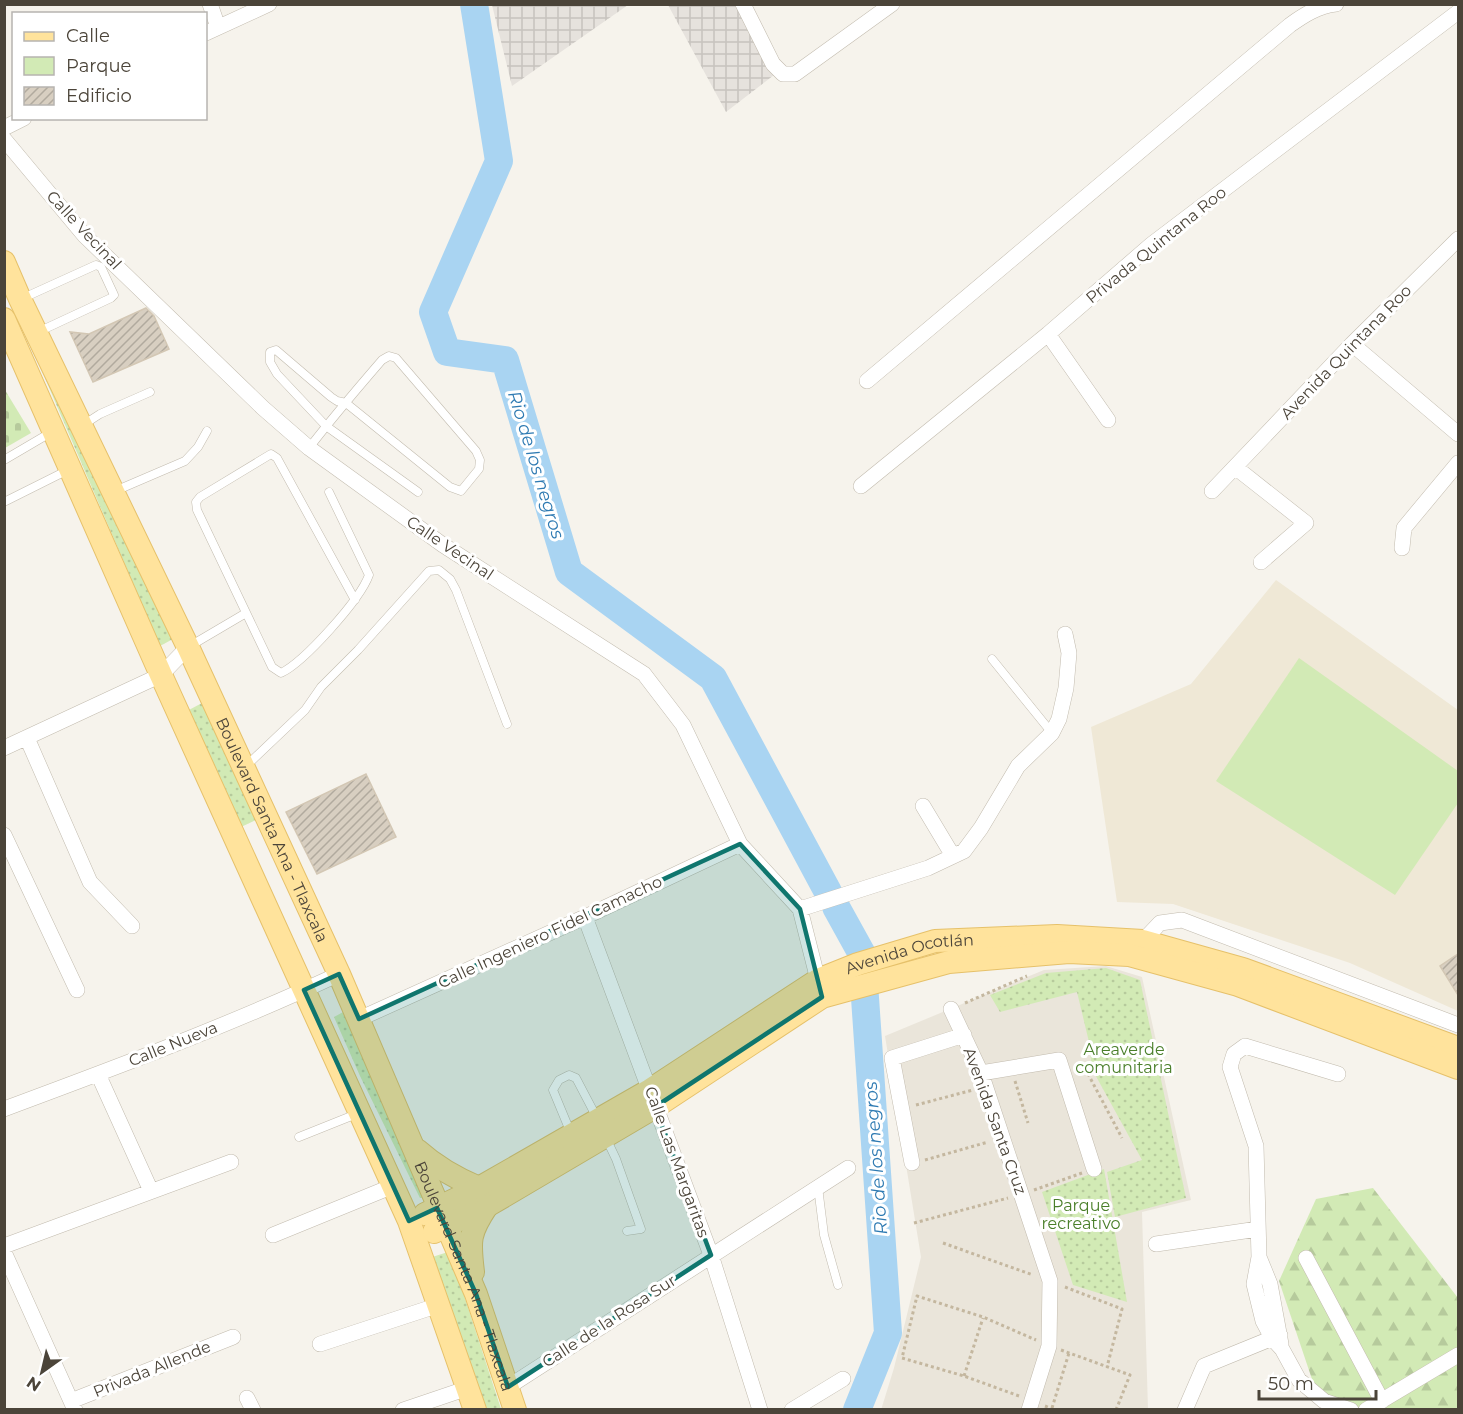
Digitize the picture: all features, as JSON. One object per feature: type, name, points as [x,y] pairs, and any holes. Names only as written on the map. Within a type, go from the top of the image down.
[{"type":"main road","name":"Boulevard Santa Ana - Tlaxcala","points":[[4,262],[188,647],[339,974],[476,1294],[515,1410]]},
{"type":"main road","name":"Boulevard Santa Ana - Tlaxcala","points":[[4,319],[161,675],[413,1231],[471,1402]]},
{"type":"main road","points":[[245,861],[279,844]]},
{"type":"main road","name":"Avenida Ocotlán","points":[[413,1231],[483,1197],[602,1128],[820,989],[850,978],[884,956],[935,941],[1057,936],[1143,941],[1243,969],[1458,1048]]},
{"type":"main road","name":"Avenida Ocotlán","points":[[850,978],[888,979],[949,962],[1069,952],[1129,955],[1238,985],[1458,1068]]},
{"type":"main road","name":"Avenida Ocotlán","points":[[483,1197],[572,1134],[602,1128]]},
{"type":"main road","points":[[414,1147],[433,1164],[483,1197],[471,1242],[476,1294]]},
{"type":"street","points":[[210,4],[212,30],[269,4]]},
{"type":"street","points":[[743,4],[774,64],[783,74],[795,74],[892,4]]},
{"type":"street","points":[[867,381],[1290,25],[1308,13],[1326,5],[1336,4]]},
{"type":"street","name":"Privada Quintana Roo","points":[[861,486],[1048,334],[1152,244],[1458,12]]},
{"type":"street","points":[[4,128],[20,120]]},
{"type":"street","name":"Calle Vecinal","points":[[4,140],[84,235],[263,408],[309,448],[442,545],[644,674],[683,725],[740,844],[800,909],[820,989]]},
{"type":"street","name":"Avenida Quintana Roo","points":[[1212,491],[1352,344],[1458,239]]},
{"type":"street","points":[[1048,334],[1108,420]]},
{"type":"street","points":[[1352,344],[1458,434]]},
{"type":"street","points":[[1402,548],[1404,528],[1458,463]]},
{"type":"street","points":[[1235,467],[1306,523],[1261,562]]},
{"type":"street","points":[[800,909],[928,868],[964,850],[981,828],[1018,766],[1052,733],[1059,719],[1066,688],[1069,653],[1065,634]]},
{"type":"street","points":[[4,748],[161,675],[188,647]]},
{"type":"street","points":[[27,738],[90,882],[132,926]]},
{"type":"street","points":[[923,806],[953,856]]},
{"type":"street","points":[[4,835],[77,990]]},
{"type":"street","name":"Calle Ingeniero Fidel Camacho","points":[[359,1019],[740,844]]},
{"type":"street","name":"Calle Las Margaritas","points":[[585,917],[711,1255],[760,1410]]},
{"type":"street","points":[[1143,941],[1160,923],[1182,920],[1458,1024]]},
{"type":"street","name":"Calle Nueva","points":[[4,1109],[98,1074],[339,974]]},
{"type":"street","name":"Avenida Santa Cruz","points":[[951,1009],[984,1080],[1050,1281],[1049,1346],[1030,1405]]},
{"type":"street","points":[[912,1163],[892,1058],[964,1035]]},
{"type":"street","points":[[1338,1074],[1245,1046],[1234,1054],[1230,1067],[1256,1146],[1259,1257],[1254,1284],[1263,1321],[1278,1341],[1299,1380],[1324,1401],[1351,1410]]},
{"type":"street","points":[[984,1080],[1011,1068],[1061,1066],[1094,1169]]},
{"type":"street","points":[[98,1074],[151,1191]]},
{"type":"street","points":[[4,1246],[231,1162]]},
{"type":"street","name":"Calle de la Rosa Sur","points":[[508,1387],[848,1168]]},
{"type":"street","points":[[273,1235],[393,1186]]},
{"type":"street","points":[[1156,1244],[1258,1229]]},
{"type":"street","points":[[4,1252],[73,1406]]},
{"type":"street","points":[[1259,1257],[1272,1291],[1278,1341]]},
{"type":"street","points":[[1306,1258],[1381,1405]]},
{"type":"street","points":[[1256,1294],[1272,1291]]},
{"type":"street","points":[[320,1344],[439,1305]]},
{"type":"street","name":"Privada Allende","points":[[73,1406],[233,1337]]},
{"type":"street","points":[[1185,1410],[1204,1366],[1278,1341]]},
{"type":"street","points":[[1366,1410],[1381,1405],[1458,1355]]},
{"type":"street","points":[[792,1410],[843,1379]]},
{"type":"street","points":[[403,1410],[471,1402]]},
{"type":"lane","points":[[20,299],[96,265],[101,267],[114,295],[36,333]]},
{"type":"lane","points":[[309,448],[326,426],[346,403],[382,360],[389,356],[396,358],[476,451],[480,460],[479,469],[461,491],[450,487],[346,403],[331,397],[276,350],[270,352],[270,362],[278,374],[326,426],[418,492]]},
{"type":"lane","points":[[82,426],[100,414],[150,392]]},
{"type":"lane","points":[[4,460],[54,430]]},
{"type":"lane","points":[[113,491],[185,461],[198,447],[207,431]]},
{"type":"lane","points":[[329,492],[369,575],[355,600],[307,652],[281,673],[272,667],[197,510],[196,502],[200,497],[271,454],[277,458],[355,600]]},
{"type":"lane","points":[[4,502],[71,468]]},
{"type":"lane","points":[[244,768],[305,710],[321,687],[358,650],[429,571],[440,570],[450,579],[456,590],[507,724]]},
{"type":"lane","points":[[188,647],[246,613]]},
{"type":"lane","points":[[992,659],[1052,733]]},
{"type":"lane","points":[[572,1134],[553,1090],[559,1080],[569,1075],[576,1078],[616,1159],[641,1229],[627,1231]]},
{"type":"lane","points":[[299,1137],[360,1112]]},
{"type":"lane","points":[[818,1187],[824,1235],[838,1285]]},
{"type":"path","points":[[951,1009],[1031,974],[1027,956]]},
{"type":"path","points":[[1061,1066],[1087,1072],[1122,1138]]},
{"type":"path","points":[[1011,1068],[1028,1123]]},
{"type":"path","points":[[902,1109],[984,1080]]},
{"type":"path","points":[[912,1163],[1003,1138]]},
{"type":"path","points":[[914,1223],[1022,1194],[1094,1169]]},
{"type":"path","points":[[943,1243],[1122,1309],[1107,1367]]},
{"type":"path","points":[[1030,1405],[964,1376],[902,1358],[917,1296],[983,1317],[1049,1346],[1130,1375],[1116,1410]]},
{"type":"path","points":[[964,1376],[983,1317]]},
{"type":"path","points":[[1052,1408],[1068,1353]]},
{"type":"highlighted area","points":[[740,844],[800,909],[822,997],[655,1107],[711,1255],[508,1387],[476,1294],[437,1208],[409,1221],[304,990],[339,974],[359,1019]]},
{"type":"shaded area","points":[[492,4],[628,5],[512,86]]},
{"type":"shaded area","points":[[668,5],[738,5],[774,75],[726,112]]},
{"type":"shaded area","points":[[1276,580],[1458,710],[1458,1011],[1350,963],[1173,904],[1117,902],[1091,727],[1191,684]]},
{"type":"shaded area","points":[[1106,966],[1142,977],[1191,1200],[1142,1212],[1148,1409],[881,1410],[894,1368],[921,1257],[885,1036],[1044,970]]},
{"type":"green space","points":[[5,285],[173,639],[160,646]]},
{"type":"green space","points":[[5,390],[31,433],[4,448]]},
{"type":"green space","points":[[1299,658],[1458,771],[1458,803],[1395,895],[1216,781]]},
{"type":"green space","points":[[202,703],[256,820],[241,827],[187,711]]},
{"type":"green space","name":"Areaverde comunitaria","points":[[1106,968],[1140,980],[1186,1198],[1115,1217],[1107,1172],[1142,1160],[1092,1069],[1089,1042],[1077,992],[1000,1012],[990,995],[1046,973]]},
{"type":"green space","points":[[345,1011],[425,1198],[420,1198],[360,1076],[334,1017]]},
{"type":"green space","name":"Parque recreativo","points":[[1104,1169],[1127,1302],[1073,1285],[1042,1192]]},
{"type":"green space","points":[[1373,1188],[1458,1298],[1458,1409],[1322,1409],[1279,1281],[1316,1199]]},
{"type":"green space","points":[[448,1252],[501,1409],[486,1409],[429,1258]]},
{"type":"building","points":[[146,308],[154,316],[169,349],[93,382],[70,332],[89,334]]},
{"type":"building","points":[[366,774],[396,837],[317,874],[286,812]]},
{"type":"building","points":[[1458,954],[1458,995],[1440,966]]},
{"type":"waterway","name":"Rio de los negros","points":[[474,4],[499,161],[433,312],[447,352],[505,360],[569,572],[713,678],[828,892]]},
{"type":"waterway","name":"Rio de los negros","points":[[836,907],[862,954],[888,1333],[857,1410]]}]
